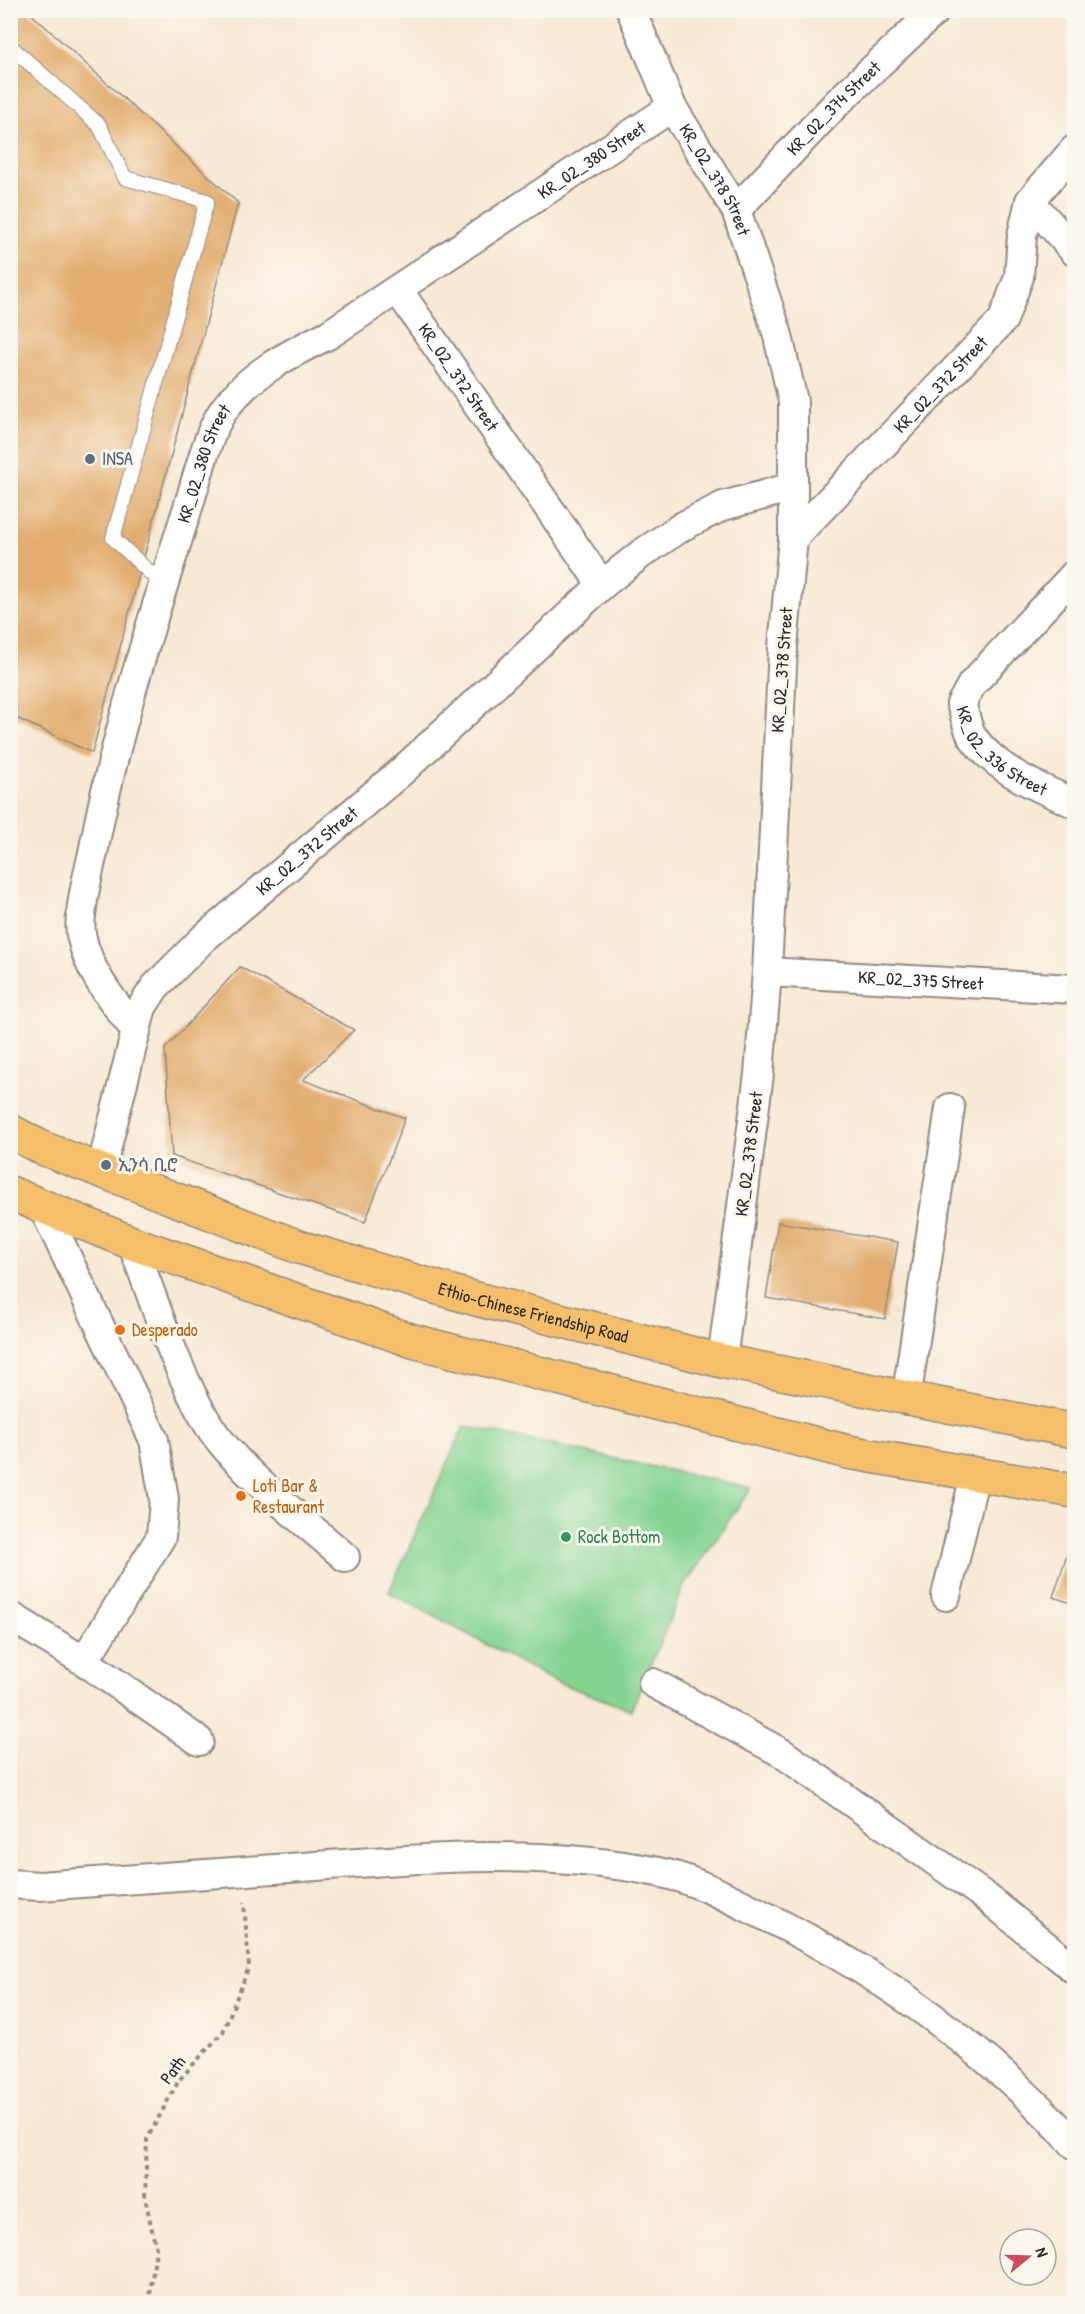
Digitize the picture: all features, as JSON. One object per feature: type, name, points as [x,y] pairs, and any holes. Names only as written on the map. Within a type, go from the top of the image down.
[{"type":"main road","name":"Ethio-Chinese Friendship Road","points":[[10,1131],[42,1148],[299,1247],[476,1299],[722,1361],[906,1400],[1074,1431]]},
{"type":"main road","points":[[10,1193],[132,1243],[413,1341],[848,1452],[1074,1491]]},
{"type":"street","name":"KR_02_378 Street","points":[[631,10],[672,107],[736,210],[777,332],[793,400],[793,538],[783,647],[767,972],[759,1074],[722,1361]]},
{"type":"street","name":"KR_02_374 Street","points":[[736,210],[837,103],[936,10]]},
{"type":"street","name":"KR_02_380 Street","points":[[136,1031],[99,981],[88,961],[81,931],[99,817],[126,713],[163,585],[205,453],[222,412],[256,377],[281,358],[328,335],[672,107]]},
{"type":"street","name":"KR_02_372 Street","points":[[793,538],[1003,320],[1019,278],[1022,235],[1030,201],[1074,150]]},
{"type":"street","points":[[1030,201],[1074,251]]},
{"type":"street","name":"KR_02_372 Street","points":[[398,290],[602,585]]},
{"type":"street","name":"KR_02_372 Street","points":[[101,1170],[142,1007],[155,987],[204,938],[402,771],[602,585],[641,554],[693,521],[723,506],[793,487]]},
{"type":"street","name":"KR_02_336 Street","points":[[1074,575],[972,684],[961,704],[972,735],[993,758],[1035,787],[1074,803]]},
{"type":"street","name":"KR_02_375 Street","points":[[767,972],[1074,989]]},
{"type":"street","points":[[906,1400],[950,1108]]},
{"type":"street","points":[[43,1207],[154,1440],[164,1498],[161,1537],[84,1661]]},
{"type":"street","points":[[132,1243],[185,1379],[209,1425],[247,1470],[345,1557]]},
{"type":"street","points":[[946,1596],[975,1475]]},
{"type":"street","points":[[10,1616],[84,1661],[199,1741]]},
{"type":"street","points":[[653,1683],[782,1753],[986,1897],[1074,1969]]},
{"type":"street","points":[[10,1884],[40,1886],[484,1856],[565,1859],[661,1873],[732,1900],[825,1946],[895,1991],[1006,2077],[1074,2144]]},
{"type":"lane","points":[[10,46],[99,124],[125,178],[207,201],[113,538],[163,585]]},
{"type":"path","name":"Path","points":[[150,2294],[156,2249],[145,2197],[147,2139],[179,2080],[223,2032],[249,1967],[241,1871]]},
{"type":"green space","name":"Rock Bottom","points":[[464,1426],[751,1488],[684,1586],[631,1710],[554,1681],[389,1592]]},
{"type":"building","name":"INSA","points":[[10,10],[27,10],[238,203],[92,753],[10,715]]},
{"type":"building","points":[[240,967],[354,1030],[303,1080],[405,1118],[365,1222],[172,1156],[165,1049]]},
{"type":"building","points":[[778,1222],[898,1242],[885,1319],[766,1298]]},
{"type":"building","points":[[1074,1534],[1074,1604],[1053,1597]]},
{"type":"place","name":"INSA","points":[[90,459]]},
{"type":"place","name":"ኢንሳ ቢሮ","points":[[106,1165]]},
{"type":"place","name":"Desperado","points":[[120,1330]]},
{"type":"place","name":"Loti Bar & Restaurant","points":[[241,1496]]},
{"type":"place","name":"Rock Bottom","points":[[566,1537]]}]
